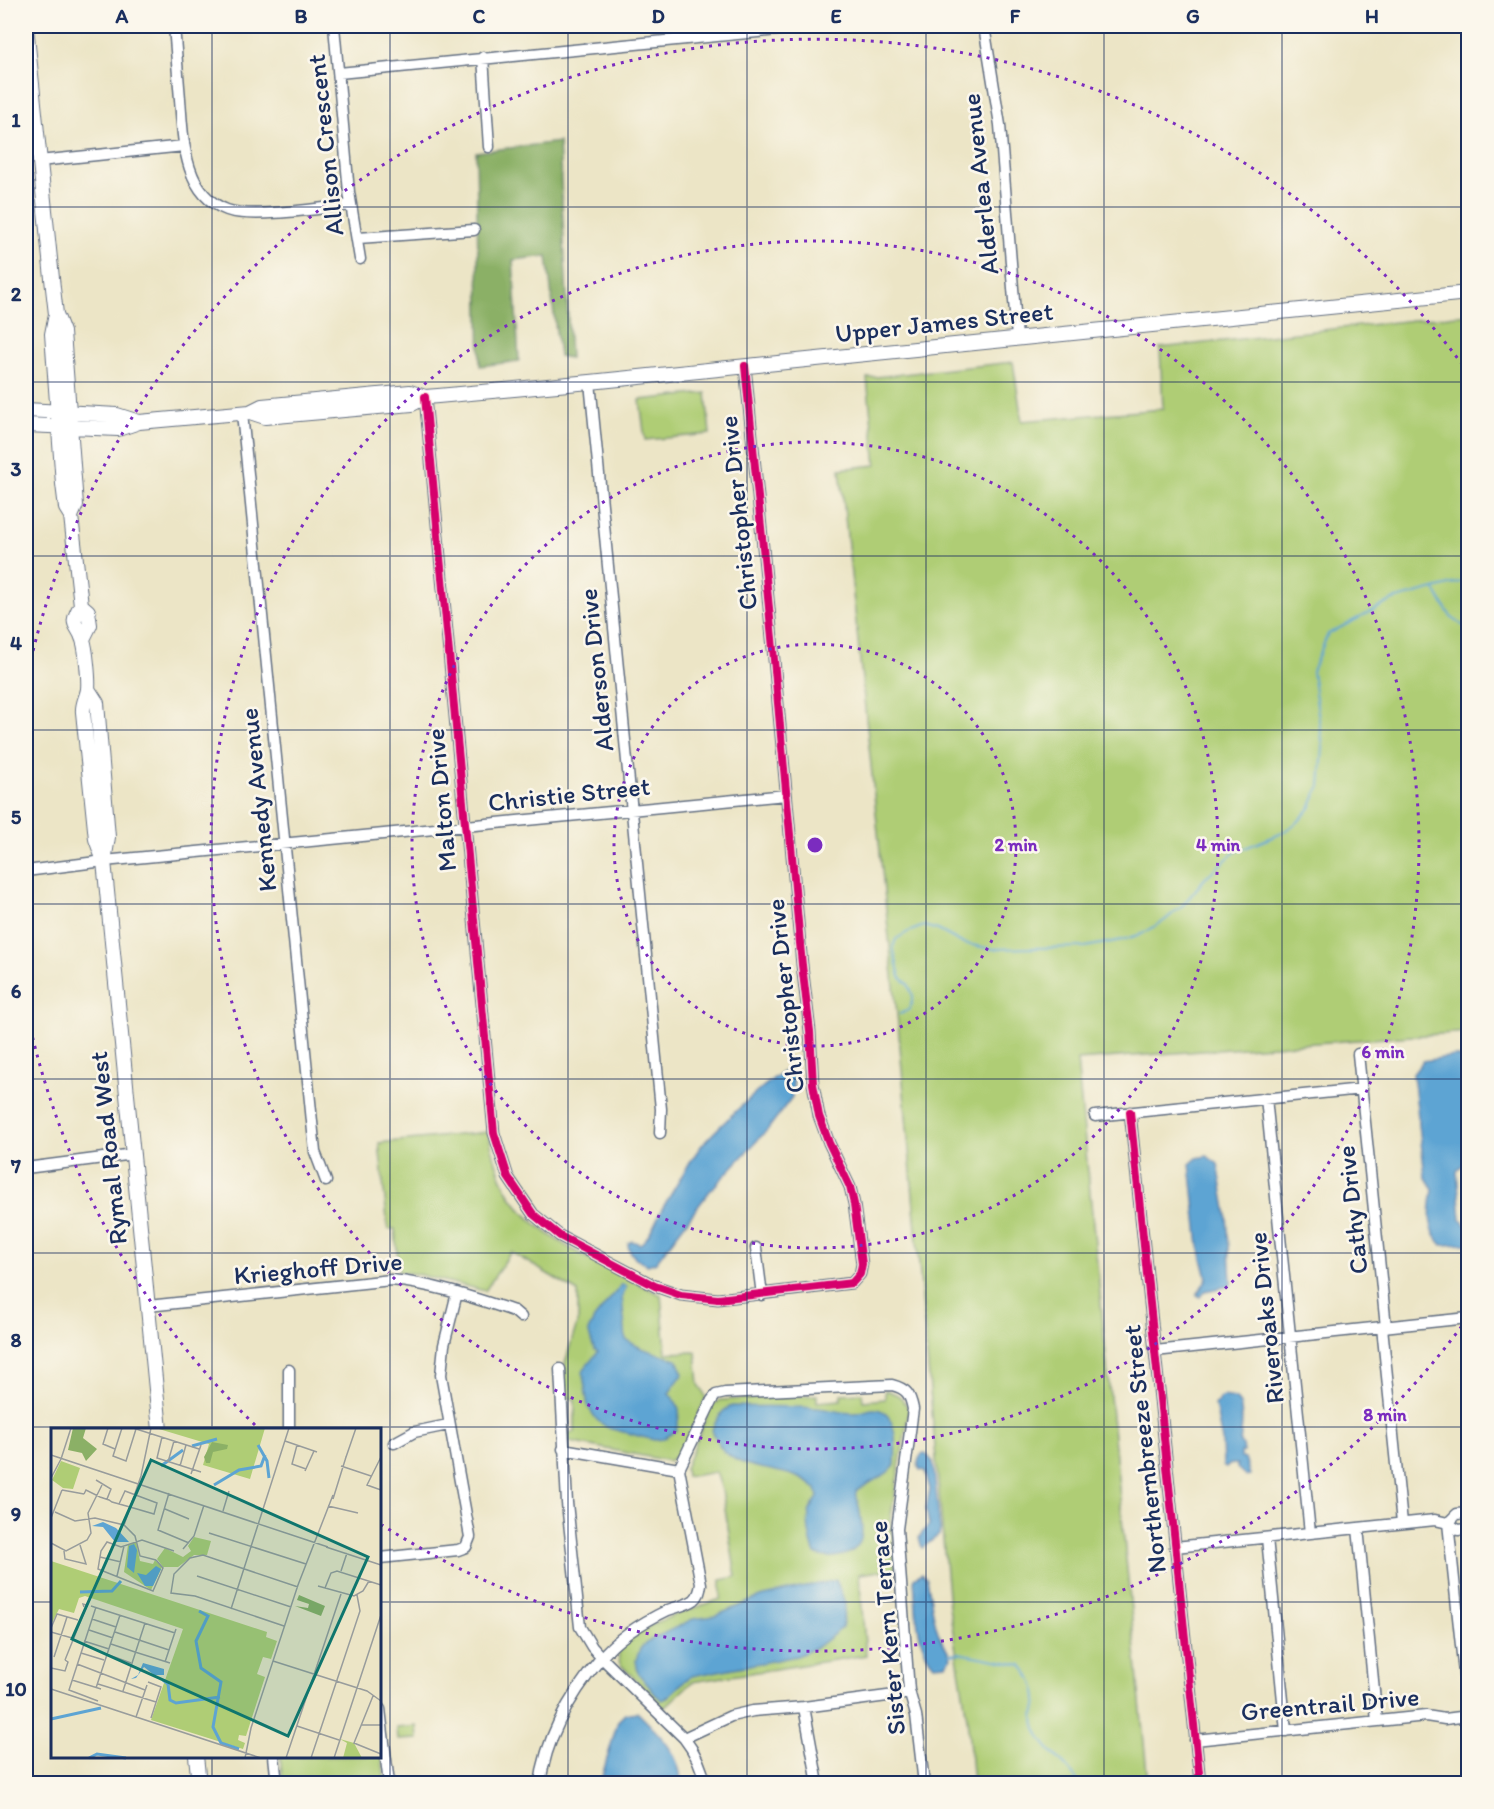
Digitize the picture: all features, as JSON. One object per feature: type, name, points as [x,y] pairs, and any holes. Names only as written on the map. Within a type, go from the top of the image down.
[{"type":"main road","name":"Rymal Road West","points":[[26,26],[56,314],[52,333],[75,505],[71,516],[81,605],[75,616],[75,627],[83,639],[88,689],[97,703],[108,837],[104,861],[160,1428]]},
{"type":"main road","name":"Upper James Street","points":[[26,410],[64,420],[118,429],[139,422],[246,412],[262,406],[410,392],[425,397],[590,382],[1468,293]]},
{"type":"main road","name":"Upper James Street","points":[[26,425],[64,420]]},
{"type":"main road","points":[[196,1758],[199,1784]]},
{"type":"street","points":[[174,26],[184,146],[191,172],[205,197],[228,211],[272,213],[350,205]]},
{"type":"street","name":"Allison Crescent","points":[[334,26],[350,205],[355,238],[358,238],[360,260]]},
{"type":"street","points":[[339,73],[483,57],[818,26]]},
{"type":"street","name":"Alderlea Avenue","points":[[984,26],[1000,124],[1017,338]]},
{"type":"street","points":[[483,57],[489,147]]},
{"type":"street","points":[[39,161],[184,146]]},
{"type":"street","points":[[358,238],[474,230]]},
{"type":"street","name":"Christopher Drive","points":[[519,1195],[533,1214],[560,1236],[655,1286],[681,1295],[718,1299],[762,1295],[852,1283],[860,1274],[862,1264],[859,1234],[850,1187],[829,1143],[819,1116],[815,1095],[745,366]]},
{"type":"street","name":"Alderson Drive","points":[[590,382],[662,1109],[660,1133]]},
{"type":"street","name":"Malton Drive","points":[[425,397],[494,1133],[508,1177],[519,1195]]},
{"type":"street","name":"Kennedy Avenue","points":[[246,412],[315,1152],[326,1181]]},
{"type":"street","name":"Christie Street","points":[[26,871],[104,861],[786,795]]},
{"type":"street","name":"Cathy Drive","points":[[1358,1054],[1402,1523]]},
{"type":"street","points":[[1095,1116],[1362,1089]]},
{"type":"street","name":"Riveroaks Drive","points":[[1266,1098],[1310,1533]]},
{"type":"street","name":"Northernbreeze Street","points":[[1130,1112],[1200,1782]]},
{"type":"street","points":[[26,1168],[134,1154]]},
{"type":"street","points":[[756,1248],[762,1295]]},
{"type":"street","name":"Krieghoff Drive","points":[[148,1306],[391,1280],[414,1282],[457,1293],[514,1311],[521,1317]]},
{"type":"street","points":[[381,1558],[458,1550],[466,1547],[470,1537],[448,1425],[441,1375],[444,1345],[457,1293]]},
{"type":"street","points":[[1155,1351],[1468,1318]]},
{"type":"street","points":[[560,1369],[563,1449],[580,1627],[601,1657],[684,1738],[694,1751],[703,1772],[705,1784]]},
{"type":"street","points":[[289,1428],[290,1370]]},
{"type":"street","name":"Sister Kern Terrace","points":[[679,1469],[716,1395],[892,1385],[904,1388],[910,1397],[913,1409],[897,1528],[910,1693],[916,1715],[924,1784]]},
{"type":"street","points":[[394,1443],[414,1432],[448,1425]]},
{"type":"street","points":[[540,1784],[542,1764],[574,1690],[601,1657],[644,1623],[693,1601],[700,1593],[701,1584],[679,1469],[563,1449]]},
{"type":"street","points":[[1448,1523],[1457,1514],[1468,1513]]},
{"type":"street","points":[[1175,1547],[1435,1520],[1448,1523],[1458,1530],[1468,1529]]},
{"type":"street","points":[[1448,1523],[1468,1711]]},
{"type":"street","points":[[1358,1528],[1377,1721]]},
{"type":"street","points":[[1267,1538],[1286,1731]]},
{"type":"street","points":[[684,1738],[739,1714],[753,1711],[804,1707],[910,1693]]},
{"type":"street","points":[[804,1707],[818,1784]]},
{"type":"street","name":"Greentrail Drive","points":[[1195,1740],[1426,1716],[1445,1719],[1468,1716]]},
{"type":"street","points":[[381,1717],[389,1784]]},
{"type":"street","points":[[274,1758],[277,1784]]},
{"type":"green space","points":[[559,142],[570,358],[559,356],[547,256],[513,260],[519,361],[480,366],[476,152]]},
{"type":"green space","points":[[1468,314],[1468,1032],[1077,1060],[1148,1783],[973,1783],[967,1718],[949,1607],[898,1024],[840,469],[876,465],[867,378],[1013,362],[1022,421],[1163,409],[1160,348]]},
{"type":"green space","points":[[706,393],[710,434],[645,440],[640,400]]},
{"type":"green space","points":[[488,1132],[502,1178],[521,1210],[557,1240],[577,1253],[661,1295],[666,1353],[696,1352],[699,1384],[706,1397],[683,1452],[669,1461],[570,1442],[567,1433],[575,1432],[575,1399],[565,1398],[565,1363],[578,1320],[578,1292],[511,1252],[485,1291],[399,1272],[395,1229],[388,1229],[379,1143]]},
{"type":"green space","points":[[885,1390],[900,1397],[909,1410],[890,1521],[895,1569],[859,1574],[866,1655],[692,1682],[664,1708],[620,1664],[618,1657],[626,1641],[637,1633],[665,1619],[721,1599],[721,1580],[736,1577],[722,1490],[716,1472],[686,1477],[685,1468],[711,1406],[720,1400],[817,1395],[817,1402],[841,1400],[841,1394],[862,1393],[863,1401],[885,1399]]},
{"type":"green space","points":[[417,1726],[418,1739],[398,1740],[397,1728]]},
{"type":"green space","points":[[381,1745],[385,1783],[283,1783],[280,1758],[381,1758]]},
{"type":"water","points":[[1455,1056],[1468,1059],[1468,1159],[1457,1171],[1461,1219],[1468,1229],[1468,1244],[1442,1245],[1431,1226],[1433,1189],[1425,1176],[1413,1074],[1423,1061]]},
{"type":"water","points":[[790,1069],[794,1072],[792,1097],[768,1129],[709,1192],[656,1262],[648,1265],[634,1257],[628,1243],[632,1241],[640,1244],[648,1236],[702,1145],[758,1091]]},
{"type":"water","points":[[1207,1156],[1218,1164],[1227,1215],[1231,1283],[1229,1286],[1205,1291],[1201,1297],[1197,1295],[1207,1278],[1199,1246],[1190,1164],[1197,1158]]},
{"type":"water","points":[[622,1284],[627,1286],[622,1297],[626,1340],[641,1348],[677,1360],[683,1374],[669,1393],[679,1410],[676,1430],[664,1439],[654,1440],[608,1428],[597,1420],[588,1407],[583,1374],[584,1369],[598,1352],[594,1349],[588,1331],[594,1319]]},
{"type":"water","points":[[1224,1396],[1234,1398],[1240,1405],[1242,1419],[1240,1443],[1244,1452],[1241,1452],[1241,1458],[1245,1459],[1250,1475],[1246,1476],[1237,1468],[1237,1464],[1230,1464],[1226,1468],[1223,1466],[1222,1441],[1215,1404],[1219,1398]]},
{"type":"water","points":[[733,1406],[806,1407],[853,1413],[876,1409],[886,1414],[895,1434],[895,1465],[887,1473],[856,1491],[862,1529],[858,1545],[852,1551],[832,1557],[815,1554],[808,1520],[810,1510],[818,1497],[816,1489],[806,1481],[782,1472],[745,1464],[722,1449],[712,1430],[722,1412]]},
{"type":"water","points":[[923,1454],[926,1454],[933,1462],[940,1530],[939,1535],[922,1548],[919,1537],[929,1525],[926,1509],[930,1489],[925,1471],[920,1470],[918,1466]]},
{"type":"water","points":[[922,1573],[927,1579],[938,1632],[951,1658],[946,1664],[934,1665],[923,1647],[920,1636],[914,1578]]},
{"type":"water","points":[[836,1580],[845,1603],[842,1628],[817,1647],[797,1656],[692,1676],[663,1700],[638,1673],[636,1660],[640,1649],[646,1642],[693,1619],[715,1616],[760,1597]]},
{"type":"water","points":[[637,1712],[660,1735],[672,1753],[680,1772],[681,1783],[600,1783],[618,1721],[625,1714]]},
{"type":"waterway","points":[[900,1014],[910,1009],[913,996],[908,984],[900,977],[893,947],[896,939],[908,932],[924,926],[938,930],[962,943],[992,949],[1085,947],[1122,940],[1142,934],[1164,921],[1183,905],[1207,876],[1235,852],[1280,834],[1298,822],[1310,808],[1320,786],[1323,747],[1312,671],[1328,634],[1393,600],[1468,580]]},
{"type":"waterway","points":[[1435,590],[1451,617],[1468,629]]},
{"type":"waterway","points":[[949,1654],[959,1653],[1022,1665],[1036,1690],[1034,1720],[1040,1737],[1069,1769],[1079,1784]]},
{"type":"cycle path","points":[[425,397],[494,1133],[508,1177],[533,1214],[560,1236],[655,1286],[681,1295],[718,1299],[852,1283],[860,1274],[862,1264],[850,1187],[819,1116],[813,1084],[810,1031],[745,366]]},
{"type":"cycle path","points":[[1130,1112],[1200,1782]]}]
